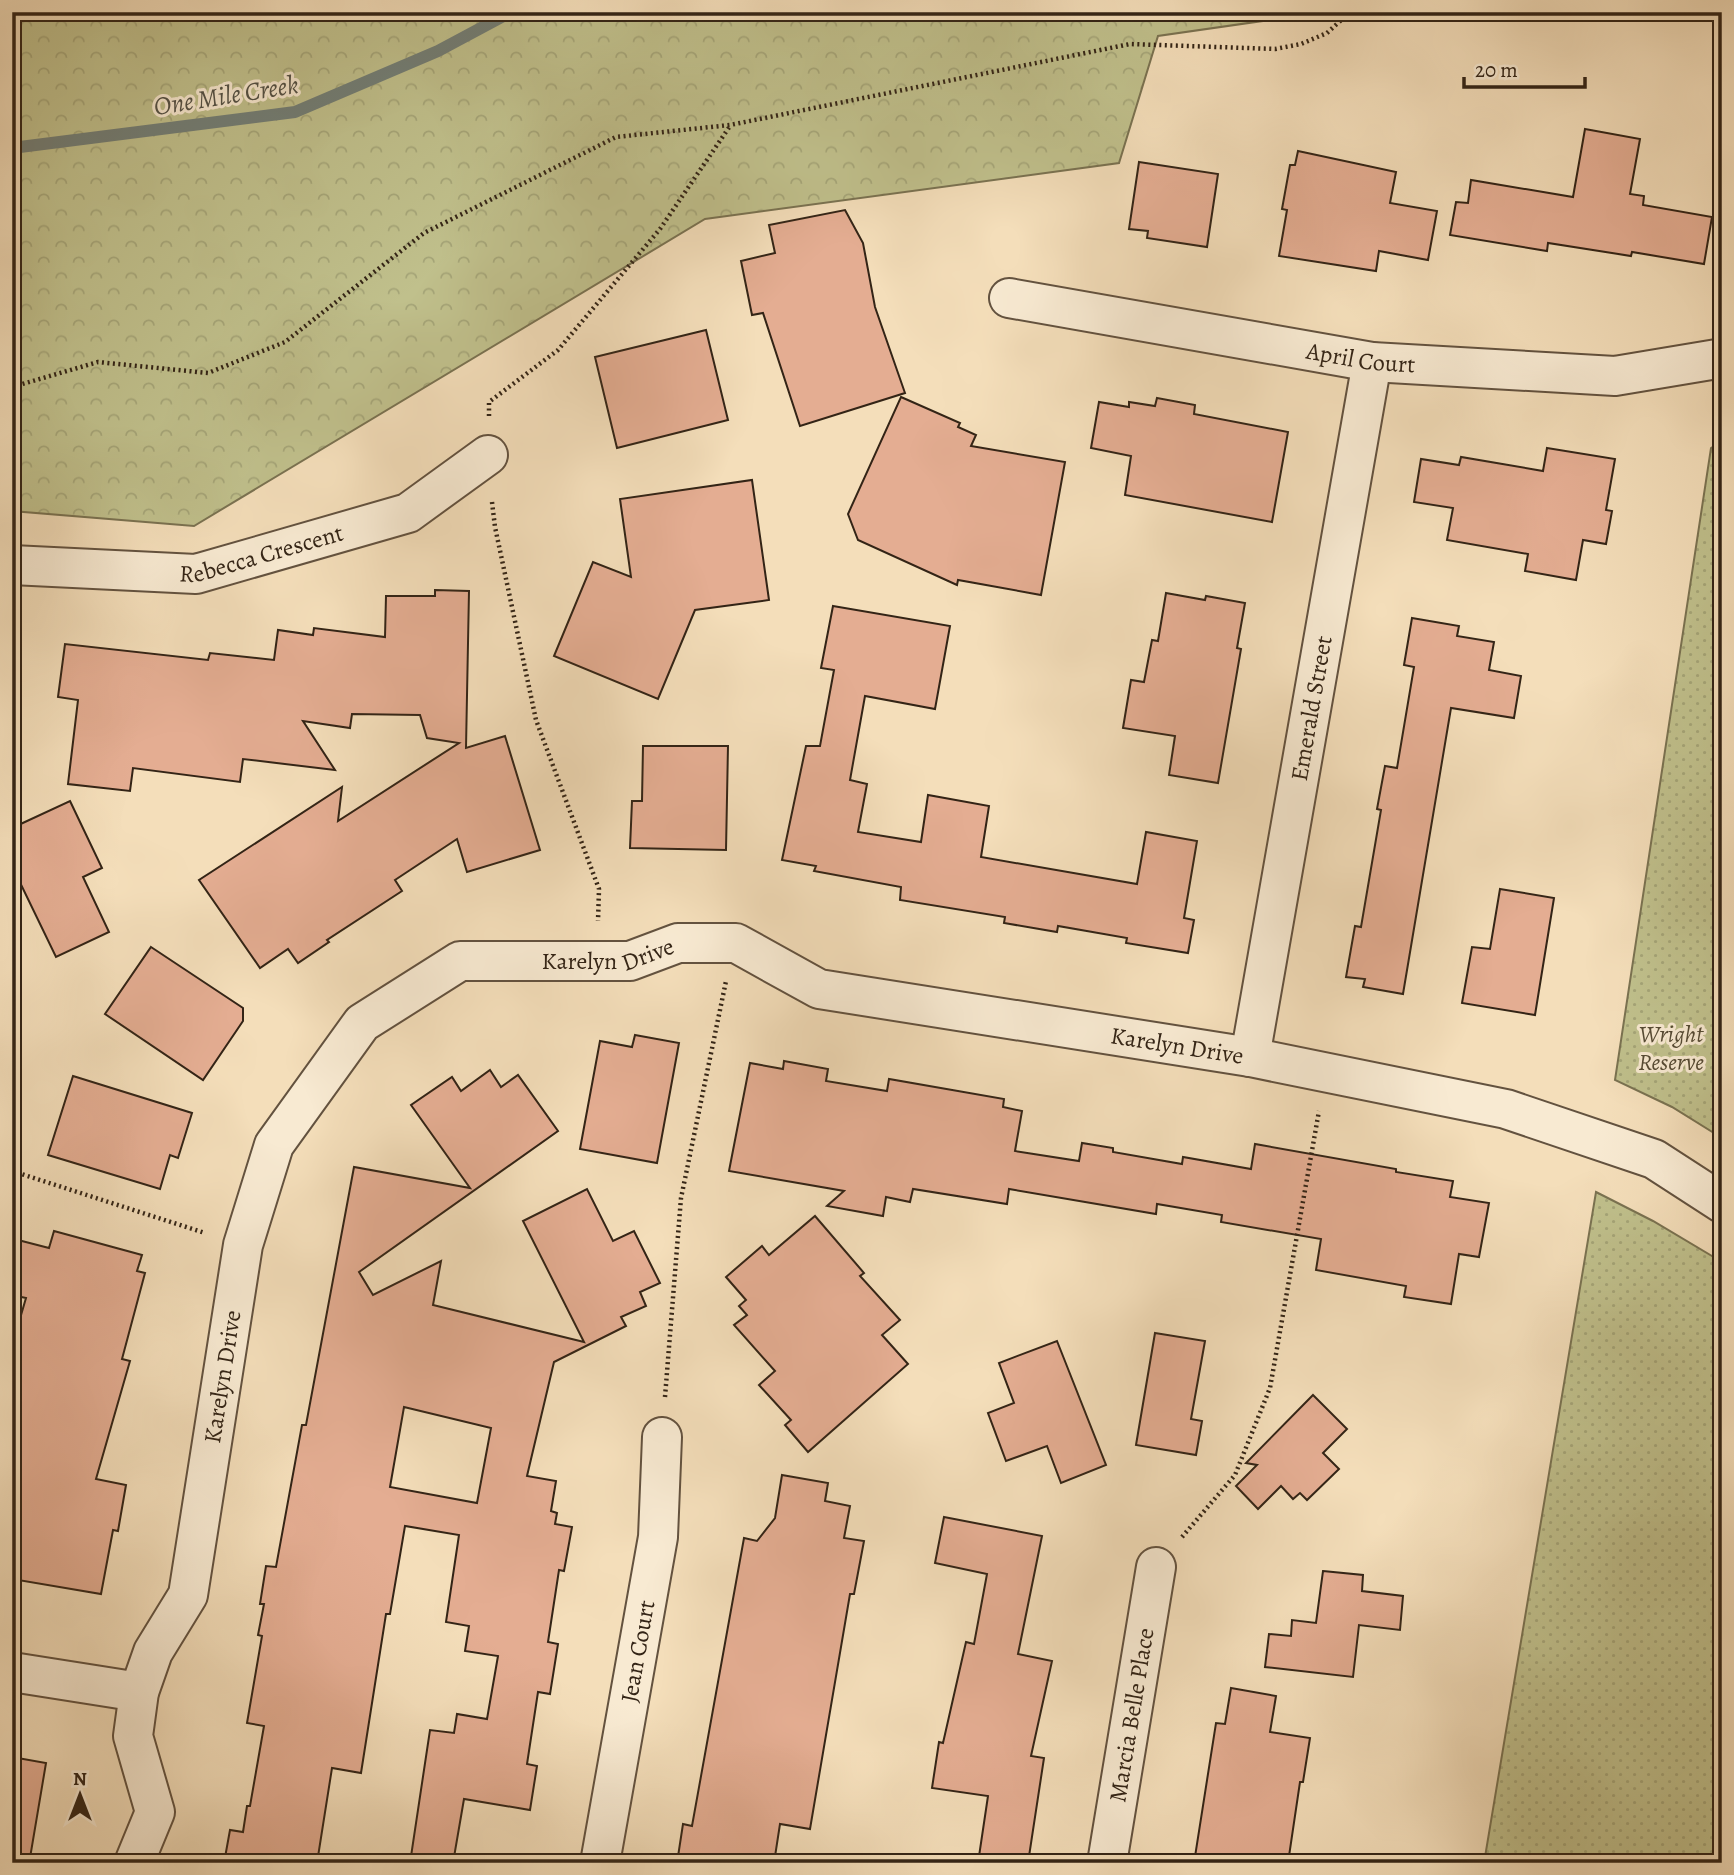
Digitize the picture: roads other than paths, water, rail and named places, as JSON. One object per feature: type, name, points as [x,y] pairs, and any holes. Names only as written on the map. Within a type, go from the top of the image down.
[{"type":"street","name":"April Court","points":[[1009,298],[1372,362],[1615,376],[1717,359]]},
{"type":"street","name":"Emerald Street","points":[[1250,1057],[1372,362]]},
{"type":"street","name":"Rebecca Crescent","points":[[12,565],[196,574],[408,513],[488,455]]},
{"type":"street","name":"Karelyn Drive","points":[[134,1863],[155,1812],[133,1736],[139,1692],[153,1652],[188,1595],[243,1245],[274,1145],[362,1023],[460,961],[630,961],[678,943],[736,943],[819,989],[1250,1057],[1506,1109],[1654,1159],[1722,1203]]},
{"type":"street","name":"Jean Court","points":[[600,1863],[658,1537],[662,1437]]},
{"type":"street","name":"Marcia Belle Place","points":[[1107,1863],[1156,1567]]},
{"type":"street","points":[[12,1672],[139,1692]]},
{"type":"waterway","name":"One Mile Creek","points":[[12,148],[295,112],[438,51],[511,12]]},
{"type":"park label","name":"Wright Reserve","points":[[1671,1048]]}]
